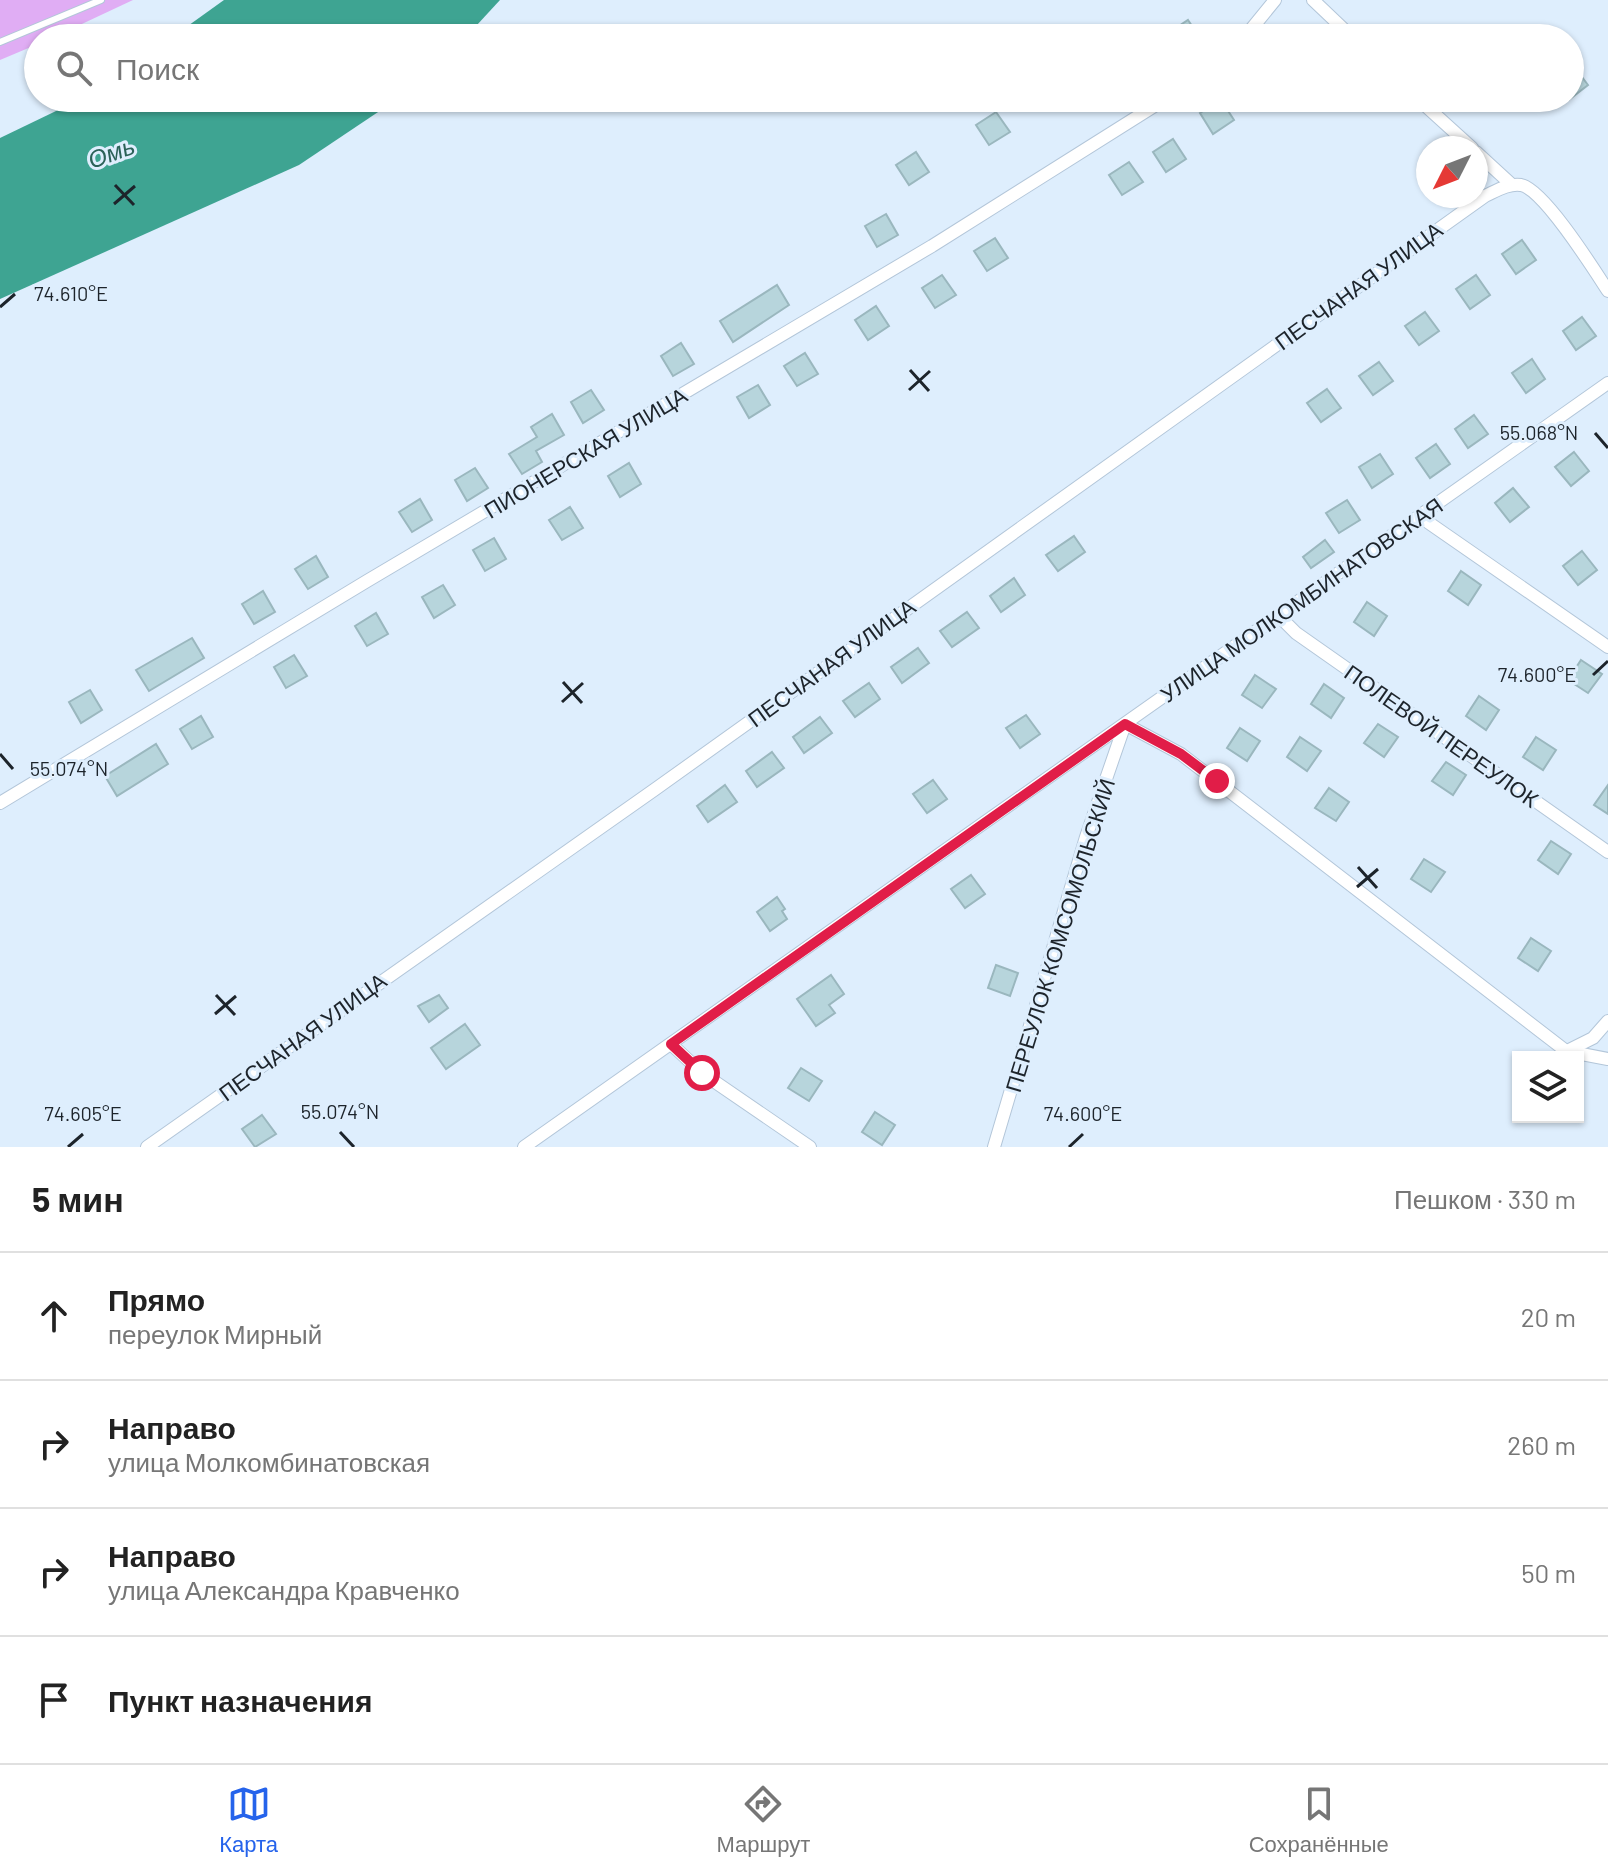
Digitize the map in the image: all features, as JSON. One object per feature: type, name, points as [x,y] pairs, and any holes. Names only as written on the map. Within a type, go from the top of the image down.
[{"type":"street","points":[[1313,0],[1338,24]]},
{"type":"street","points":[[1254,24],[1271,2]]},
{"type":"street","name":"ПИОНЕРСКАЯ УЛИЦА","points":[[0,803],[932,246],[1145,112]]},
{"type":"street","points":[[1432,112],[1459,136]]},
{"type":"street","points":[[1488,162],[1515,185],[1532,190],[1545,203],[1608,291]]},
{"type":"street","name":"ПЕСЧАНАЯ УЛИЦА","points":[[147,1147],[654,790],[1467,207],[1485,196],[1515,185]]},
{"type":"street","points":[[1596,273],[1608,265]]},
{"type":"street","name":"УЛИЦА МОЛКОМБИНАТОВСКАЯ","points":[[524,1147],[1608,383]]},
{"type":"street","points":[[1419,516],[1608,647]]},
{"type":"street","name":"ПОЛЕВОЙ ПЕРЕУЛОК","points":[[1278,615],[1296,633],[1608,852]]},
{"type":"street","points":[[1125,724],[1181,754],[1566,1051],[1580,1047],[1593,1038],[1608,1021]]},
{"type":"street","name":"ПЕРЕУЛОК КОМСОМОЛЬСКИЙ","points":[[994,1147],[1086,837],[1125,724]]},
{"type":"street","points":[[671,1044],[702,1073],[810,1147]]},
{"type":"street","points":[[1584,1054],[1608,1059]]},
{"type":"lane","points":[[43,24],[101,0]]},
{"type":"lane","points":[[0,42],[24,32]]},
{"type":"shaded area","points":[[0,0],[133,0],[82,24],[24,24],[24,50],[0,60]]},
{"type":"water","points":[[224,0],[500,0],[478,24],[191,24]]},
{"type":"water","name":"Омь","points":[[54,112],[378,112],[299,165],[0,299],[0,138]]},
{"type":"building","points":[[996,112],[1010,132],[989,145],[976,125]]},
{"type":"building","points":[[1229,112],[1234,120],[1213,134],[1200,113]]},
{"type":"building","points":[[1173,139],[1186,159],[1166,172],[1153,152]]},
{"type":"building","points":[[916,152],[929,172],[909,185],[896,165]]},
{"type":"building","points":[[1129,162],[1143,182],[1122,195],[1109,175]]},
{"type":"building","points":[[886,214],[898,235],[877,247],[865,226]]},
{"type":"building","points":[[995,238],[1008,258],[987,271],[974,251]]},
{"type":"building","points":[[1522,240],[1536,260],[1516,274],[1502,254]]},
{"type":"building","points":[[942,275],[956,295],[935,308],[922,288]]},
{"type":"building","points":[[1476,275],[1490,295],[1470,309],[1456,289]]},
{"type":"building","points":[[777,285],[789,305],[733,342],[720,321]]},
{"type":"building","points":[[876,306],[889,326],[868,340],[855,320]]},
{"type":"building","points":[[1425,312],[1439,331],[1419,345],[1405,326]]},
{"type":"building","points":[[1582,317],[1596,336],[1576,350],[1563,331]]},
{"type":"building","points":[[681,343],[694,364],[673,376],[661,356]]},
{"type":"building","points":[[805,353],[818,374],[797,386],[784,366]]},
{"type":"building","points":[[1532,359],[1545,379],[1526,393],[1512,373]]},
{"type":"building","points":[[1379,362],[1393,381],[1373,395],[1359,376]]},
{"type":"building","points":[[758,385],[770,405],[749,418],[737,397]]},
{"type":"building","points":[[1327,389],[1341,408],[1321,422],[1307,403]]},
{"type":"building","points":[[591,390],[604,410],[583,423],[571,402]]},
{"type":"building","points":[[552,414],[564,435],[536,451],[542,462],[522,474],[509,454],[537,437],[531,427]]},
{"type":"building","points":[[1474,415],[1488,434],[1468,448],[1455,429]]},
{"type":"building","points":[[1436,444],[1450,464],[1430,478],[1416,458]]},
{"type":"building","points":[[1574,452],[1589,471],[1571,486],[1555,467]]},
{"type":"building","points":[[1380,454],[1393,474],[1372,488],[1359,467]]},
{"type":"building","points":[[629,463],[641,484],[620,497],[608,476]]},
{"type":"building","points":[[475,468],[488,488],[467,501],[455,480]]},
{"type":"building","points":[[1513,488],[1529,507],[1510,522],[1495,503]]},
{"type":"building","points":[[420,499],[432,520],[412,532],[399,512]]},
{"type":"building","points":[[1347,500],[1360,520],[1339,533],[1326,513]]},
{"type":"building","points":[[570,507],[583,528],[562,540],[549,520]]},
{"type":"building","points":[[1074,536],[1085,552],[1058,571],[1046,555]]},
{"type":"building","points":[[494,538],[506,559],[485,571],[473,550]]},
{"type":"building","points":[[1325,540],[1334,552],[1311,568],[1303,557]]},
{"type":"building","points":[[1582,551],[1597,570],[1578,585],[1563,566]]},
{"type":"building","points":[[316,556],[328,577],[308,589],[295,569]]},
{"type":"building","points":[[1461,571],[1481,585],[1468,605],[1448,591]]},
{"type":"building","points":[[1014,578],[1025,595],[1001,612],[990,596]]},
{"type":"building","points":[[443,585],[455,605],[434,618],[422,597]]},
{"type":"building","points":[[263,591],[275,612],[254,624],[242,604]]},
{"type":"building","points":[[1367,602],[1387,616],[1374,636],[1354,622]]},
{"type":"building","points":[[967,612],[979,628],[952,647],[940,631]]},
{"type":"building","points":[[376,613],[388,634],[367,646],[355,626]]},
{"type":"building","points":[[192,638],[204,658],[149,691],[136,670]]},
{"type":"building","points":[[918,648],[929,663],[902,683],[891,667]]},
{"type":"building","points":[[294,655],[307,676],[286,688],[274,667]]},
{"type":"building","points":[[1581,660],[1602,674],[1588,693],[1568,680]]},
{"type":"building","points":[[1255,675],[1276,689],[1262,708],[1242,695]]},
{"type":"building","points":[[869,683],[880,699],[855,717],[843,701]]},
{"type":"building","points":[[1324,684],[1344,698],[1331,718],[1311,704]]},
{"type":"building","points":[[90,690],[102,710],[81,723],[69,702]]},
{"type":"building","points":[[1479,696],[1499,710],[1486,730],[1466,716]]},
{"type":"building","points":[[1026,715],[1040,734],[1020,748],[1006,728]]},
{"type":"building","points":[[201,716],[213,737],[192,749],[180,729]]},
{"type":"building","points":[[820,717],[832,733],[804,753],[793,737]]},
{"type":"building","points":[[1378,724],[1398,737],[1384,757],[1364,743]]},
{"type":"building","points":[[1240,728],[1260,741],[1247,761],[1227,748]]},
{"type":"building","points":[[1300,737],[1321,751],[1307,771],[1287,757]]},
{"type":"building","points":[[1536,737],[1556,750],[1543,770],[1523,757]]},
{"type":"building","points":[[156,744],[168,764],[117,796],[105,776]]},
{"type":"building","points":[[772,752],[784,768],[757,787],[746,771]]},
{"type":"building","points":[[1446,762],[1466,775],[1453,795],[1432,781]]},
{"type":"building","points":[[933,780],[947,799],[927,813],[913,794]]},
{"type":"building","points":[[725,785],[737,802],[708,822],[697,806]]},
{"type":"building","points":[[1608,785],[1608,814],[1594,805]]},
{"type":"building","points":[[1329,788],[1349,802],[1336,821],[1315,808]]},
{"type":"building","points":[[1551,841],[1571,854],[1558,874],[1538,860]]},
{"type":"building","points":[[1424,859],[1445,872],[1431,892],[1411,879]]},
{"type":"building","points":[[971,875],[985,894],[965,908],[951,889]]},
{"type":"building","points":[[777,897],[787,919],[770,931],[757,912]]},
{"type":"building","points":[[1531,938],[1551,951],[1538,971],[1518,958]]},
{"type":"building","points":[[996,965],[1018,973],[1010,996],[988,988]]},
{"type":"building","points":[[831,975],[844,994],[829,1005],[835,1013],[816,1026],[797,999]]},
{"type":"building","points":[[439,995],[448,1008],[429,1022],[418,1006]]},
{"type":"building","points":[[465,1024],[480,1045],[446,1069],[431,1048]]},
{"type":"building","points":[[801,1068],[822,1081],[809,1101],[788,1088]]},
{"type":"building","points":[[875,1112],[895,1125],[882,1145],[862,1132]]},
{"type":"building","points":[[262,1115],[276,1134],[255,1147],[242,1129]]},
{"type":"route","points":[[702,1073],[671,1044],[1125,724],[1181,754],[1217,781]]}]
